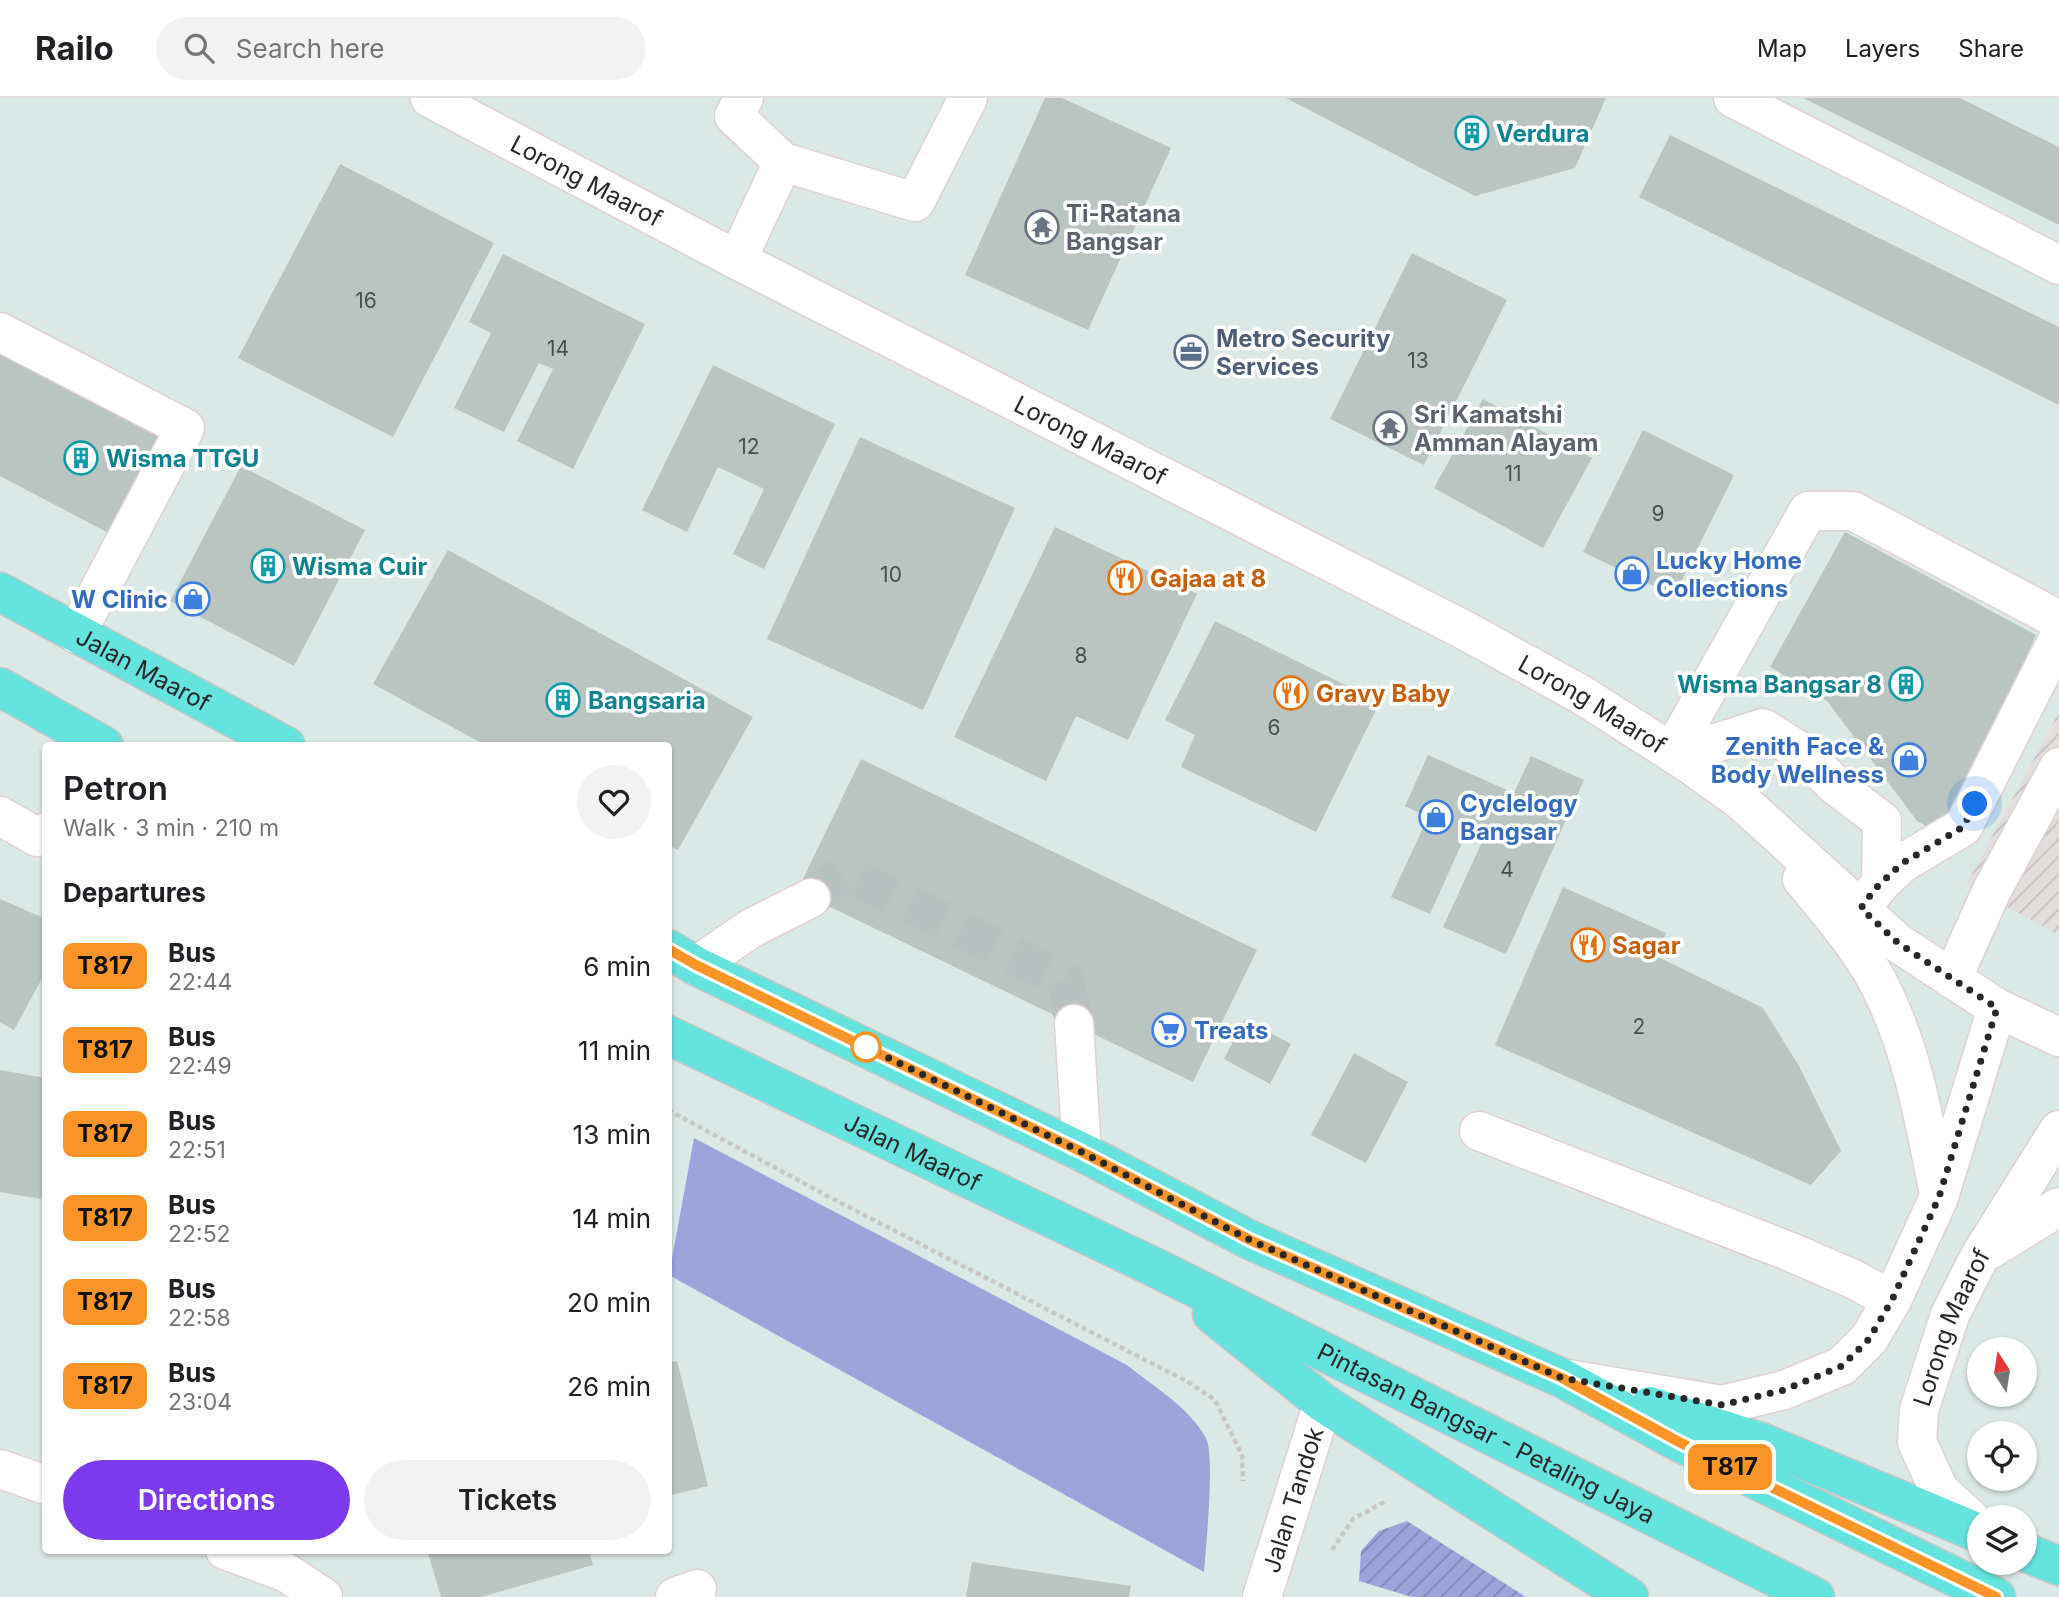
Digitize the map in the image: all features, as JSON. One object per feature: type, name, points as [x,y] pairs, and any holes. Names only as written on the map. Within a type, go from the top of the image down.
[{"type":"main road","name":"Jalan Maarof","points":[[0,592],[278,742]]},
{"type":"main road","points":[[0,687],[97,742]]},
{"type":"main road","points":[[682,957],[1082,1152],[1250,1240],[1562,1378],[1679,1442],[1996,1597]]},
{"type":"main road","name":"Jalan Maarof","points":[[672,1037],[1156,1268]]},
{"type":"main road","points":[[1156,1268],[1323,1403],[1629,1597]]},
{"type":"main road","name":"Pintasan Bangsar - Petaling Jaya","points":[[1156,1268],[1815,1597]]},
{"type":"main road","points":[[1562,1378],[1761,1442],[1967,1528]]},
{"type":"main road","points":[[2037,1557],[2059,1566]]},
{"type":"street","name":"Lorong Maarof","points":[[430,98],[737,260],[1466,632],[1582,695],[1672,752],[1871,896],[1898,943],[1997,1008],[2059,1037]]},
{"type":"street","points":[[744,98],[734,116],[783,162],[915,202],[968,98]]},
{"type":"street","points":[[1733,98],[2059,265]]},
{"type":"street","points":[[737,260],[783,162]]},
{"type":"street","points":[[0,332],[185,428],[76,634]]},
{"type":"street","points":[[1672,752],[1761,624],[1808,511],[1853,511],[2059,620]]},
{"type":"street","points":[[1871,896],[1901,864],[1963,827],[2059,637]]},
{"type":"street","points":[[1672,752],[1719,742],[1763,728],[1804,754],[1836,786],[1882,821],[1871,896]]},
{"type":"street","points":[[1952,979],[1992,890],[2059,767]]},
{"type":"street","name":"Lorong Maarof","points":[[1740,800],[1858,951],[1880,986],[1917,1085],[1939,1197]]},
{"type":"street","points":[[0,816],[37,837],[42,834]]},
{"type":"street","points":[[682,957],[750,929],[811,898]]},
{"type":"street","points":[[1562,1378],[1722,1405],[1784,1390],[1842,1366],[1869,1339],[1892,1300],[1939,1197],[1997,1008]]},
{"type":"street","points":[[1074,1024],[1082,1152]]},
{"type":"street","name":"Lorong Maarof","points":[[1967,1516],[1939,1490],[1917,1441],[1919,1410],[1950,1315],[1981,1254],[2059,1130]]},
{"type":"street","points":[[1479,1131],[1781,1248],[1853,1279],[1892,1300]]},
{"type":"street","points":[[1981,1254],[2059,1207]]},
{"type":"street","name":"Jalan Tandok","points":[[1262,1597],[1323,1403]]},
{"type":"street","points":[[0,1469],[42,1484]]},
{"type":"street","points":[[245,1554],[285,1562],[324,1597]]},
{"type":"path","points":[[672,1112],[835,1200],[1188,1382],[1215,1400],[1242,1455],[1244,1490]]},
{"type":"path","points":[[1325,1559],[1353,1519],[1396,1496]]},
{"type":"shaded area","points":[[2059,712],[2059,935],[1966,885]]},
{"type":"shaded area","points":[[694,1138],[1127,1365],[1190,1416],[1206,1438],[1210,1463],[1204,1572],[672,1277],[672,1259]]},
{"type":"shaded area","points":[[1407,1521],[1526,1597],[1412,1597],[1359,1581],[1361,1551],[1379,1531]]},
{"type":"building","points":[[1045,98],[1062,98],[1171,148],[1088,330],[965,275]]},
{"type":"building","name":"Verdura","points":[[1286,98],[1606,98],[1575,168],[1475,196]]},
{"type":"building","points":[[1803,98],[1960,98],[2059,147],[2059,225]]},
{"type":"building","points":[[1670,135],[2059,327],[2059,405],[1639,197]]},
{"type":"building","points":[[340,164],[494,243],[393,437],[238,358]]},
{"type":"building","points":[[1412,253],[1507,300],[1424,465],[1330,419]]},
{"type":"building","points":[[503,254],[645,324],[573,469],[517,441],[553,369],[539,363],[504,432],[454,408],[491,333],[469,322]]},
{"type":"building","name":"Wisma TTGU","points":[[0,350],[172,440],[120,539],[0,476]]},
{"type":"building","points":[[713,365],[835,424],[764,569],[733,554],[764,489],[718,467],[687,532],[642,510]]},
{"type":"building","points":[[1483,399],[1592,458],[1543,548],[1434,488]]},
{"type":"building","points":[[1643,430],[1734,475],[1674,596],[1583,552]]},
{"type":"building","points":[[860,437],[1015,508],[923,710],[767,639]]},
{"type":"building","name":"Wisma Cuir","points":[[241,466],[365,530],[294,666],[170,601]]},
{"type":"building","points":[[1055,527],[1197,594],[1128,740],[1076,716],[1046,781],[954,737]]},
{"type":"building","name":"Wisma Bangsar 8","points":[[1845,532],[2036,635],[1954,817],[1936,825],[1926,826],[1917,821],[1827,701],[1770,667]]},
{"type":"building","name":"Bangsaria","points":[[448,550],[753,717],[678,850],[672,847],[672,742],[480,742],[373,684]]},
{"type":"building","points":[[1215,621],[1380,702],[1316,832],[1181,767],[1195,735],[1165,720]]},
{"type":"building","points":[[1428,755],[1514,793],[1531,756],[1584,780],[1506,954],[1443,927],[1482,842],[1466,834],[1430,914],[1391,897],[1428,817],[1405,806]]},
{"type":"building","points":[[861,759],[1257,950],[1193,1082],[797,891]]},
{"type":"building","points":[[1563,887],[1666,933],[1656,956],[1763,1008],[1799,1066],[1841,1151],[1811,1185],[1495,1045]]},
{"type":"building","points":[[0,899],[42,917],[42,978],[14,1030],[0,1022]]},
{"type":"building","points":[[1245,1019],[1291,1044],[1270,1084],[1224,1059]]},
{"type":"building","points":[[1354,1053],[1408,1082],[1366,1163],[1311,1135]]},
{"type":"building","points":[[0,1070],[42,1077],[41,1199],[0,1192]]},
{"type":"building","points":[[677,1361],[708,1486],[672,1495],[672,1362]]},
{"type":"building","points":[[428,1554],[590,1554],[593,1565],[481,1597],[441,1597]]},
{"type":"building","points":[[972,1562],[1131,1586],[1129,1597],[966,1597]]},
{"type":"tunnel","points":[[811,898],[845,873],[1066,981],[1074,1024]]},
{"type":"bus line","name":"T817","points":[[672,951],[1082,1152],[1250,1240],[1562,1378],[1679,1442],[1996,1597]]},
{"type":"place","name":"Verdura","points":[[1472,133]]},
{"type":"place","name":"Ti-Ratana Bangsar","points":[[1042,227]]},
{"type":"place","name":"Metro Security Services","points":[[1191,352]]},
{"type":"place","name":"Sri Kamatshi Amman Alayam","points":[[1390,428]]},
{"type":"place","name":"Wisma TTGU","points":[[81,458]]},
{"type":"place","name":"Wisma Cuir","points":[[268,566]]},
{"type":"place","name":"Lucky Home Collections","points":[[1632,574]]},
{"type":"place","name":"Gajaa at 8","points":[[1125,578]]},
{"type":"place","name":"W Clinic","points":[[193,599]]},
{"type":"place","name":"Wisma Bangsar 8","points":[[1906,684]]},
{"type":"place","name":"Gravy Baby","points":[[1291,693]]},
{"type":"place","name":"Bangsaria","points":[[563,700]]},
{"type":"place","name":"Zenith Face & Body Wellness","points":[[1909,760]]},
{"type":"place","name":"Cyclelogy Bangsar","points":[[1436,817]]},
{"type":"place","name":"Sagar","points":[[1588,945]]},
{"type":"place","name":"Treats","points":[[1169,1030]]},
{"type":"route","points":[[866,1047],[1082,1152],[1250,1240],[1562,1378],[1722,1405],[1784,1390],[1842,1366],[1869,1339],[1892,1300],[1939,1197],[1997,1008],[1898,943],[1861,908],[1875,889],[1901,864],[1963,827],[1975,804]]}]
